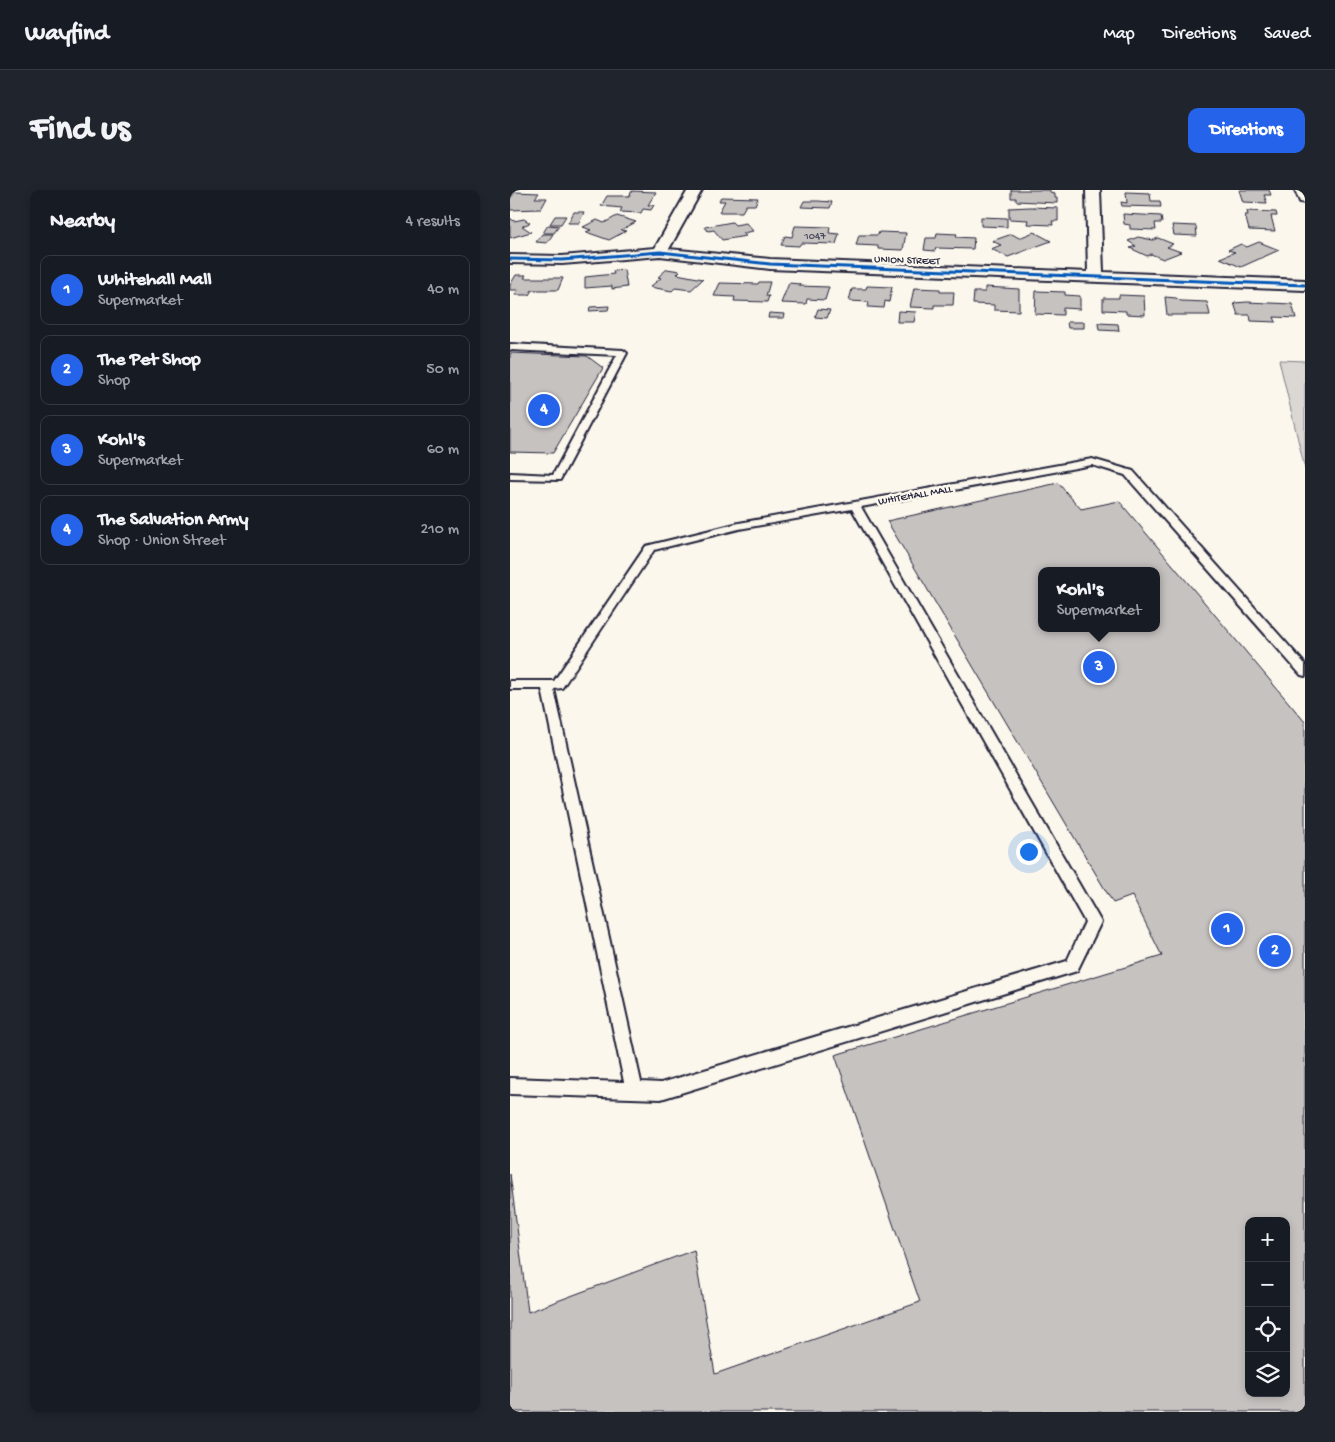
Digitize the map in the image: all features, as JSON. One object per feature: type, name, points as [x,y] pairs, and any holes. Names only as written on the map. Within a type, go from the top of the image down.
[{"type":"street","points":[[660,252],[695,190]]},
{"type":"street","points":[[1093,190],[1096,276]]},
{"type":"street","points":[[1302,190],[1305,199]]},
{"type":"street","name":"UNION STREET","points":[[510,259],[562,260],[660,252],[770,264],[1305,285]]},
{"type":"lane","points":[[510,347],[622,353],[556,478],[510,476]]},
{"type":"lane","name":"WHITEHALL MALL","points":[[547,685],[558,685],[650,548],[739,526],[1092,462],[1129,473],[1305,672]]},
{"type":"lane","points":[[510,1086],[661,1091],[1072,966],[1093,922],[855,505]]},
{"type":"lane","points":[[510,685],[547,685],[634,1090]]},
{"type":"shaded area","points":[[1279,360],[1305,361],[1305,469]]},
{"type":"building","points":[[1011,190],[1050,190],[1050,193],[1055,194],[1057,203],[1016,201],[1016,198],[1011,198]]},
{"type":"building","points":[[1239,190],[1269,190],[1271,195],[1264,195],[1267,203],[1243,202]]},
{"type":"building","points":[[632,191],[656,192],[648,205],[654,205],[651,210],[643,209],[641,213],[620,212],[622,208],[601,206],[607,196],[629,196]]},
{"type":"building","points":[[515,192],[539,193],[535,198],[547,198],[541,209],[510,210],[510,199]]},
{"type":"building","points":[[1126,192],[1150,193],[1151,201],[1160,201],[1161,207],[1122,206],[1121,202],[1127,203]]},
{"type":"building","points":[[721,197],[758,198],[755,205],[746,205],[742,212],[719,212],[725,201],[719,201]]},
{"type":"building","points":[[804,201],[832,202],[830,208],[801,207]]},
{"type":"building","points":[[1009,208],[1058,208],[1058,221],[1052,221],[1053,225],[1027,224],[1028,220],[1009,219]]},
{"type":"building","points":[[1247,211],[1276,212],[1277,216],[1271,216],[1275,231],[1249,230],[1245,215],[1248,215]]},
{"type":"building","points":[[574,212],[584,212],[579,223],[568,223]]},
{"type":"building","points":[[1123,214],[1161,216],[1162,223],[1155,223],[1156,230],[1130,229],[1130,225],[1124,224]]},
{"type":"building","points":[[555,216],[566,216],[561,224],[550,224]]},
{"type":"building","points":[[617,216],[636,222],[621,230],[626,231],[609,240],[586,232],[591,230],[583,227],[597,220],[604,223]]},
{"type":"building","points":[[981,217],[1007,218],[1007,227],[981,226]]},
{"type":"building","points":[[510,218],[514,221],[524,219],[530,223],[522,226],[531,232],[510,238]]},
{"type":"building","points":[[732,222],[735,225],[746,223],[753,231],[743,233],[746,236],[722,240],[714,230],[708,231],[705,227]]},
{"type":"building","points":[[548,225],[559,226],[554,233],[543,233]]},
{"type":"building","points":[[1172,225],[1196,226],[1197,236],[1174,235]]},
{"type":"building","points":[[795,226],[830,227],[829,233],[839,234],[836,244],[801,243],[799,246],[781,245],[785,236],[792,237]]},
{"type":"building","points":[[879,232],[906,233],[903,250],[878,249],[878,246],[856,245],[859,235],[878,235]]},
{"type":"building","points":[[1034,232],[1051,241],[1008,257],[991,249],[1001,245],[992,241],[1012,234],[1019,238]]},
{"type":"building","points":[[937,233],[957,234],[956,237],[974,238],[973,249],[936,248],[935,251],[924,250],[926,238],[936,238]]},
{"type":"building","points":[[542,234],[553,234],[547,243],[536,242]]},
{"type":"building","points":[[1138,237],[1153,240],[1158,238],[1173,244],[1167,247],[1181,252],[1163,259],[1151,254],[1147,256],[1130,248],[1136,246],[1128,241]]},
{"type":"building","points":[[1259,242],[1279,250],[1241,267],[1220,258],[1235,252],[1228,250],[1241,244],[1247,247]]},
{"type":"building","points":[[667,269],[680,271],[677,274],[703,279],[691,290],[675,288],[672,291],[650,287],[661,278],[658,277]]},
{"type":"building","points":[[624,270],[627,287],[612,289],[612,286],[585,288],[585,277],[614,274],[613,271]]},
{"type":"building","points":[[516,275],[526,275],[524,278],[563,278],[558,290],[532,290],[529,295],[515,295],[518,290],[510,290],[510,285]]},
{"type":"building","points":[[759,282],[770,282],[766,296],[769,296],[767,302],[734,301],[735,297],[714,296],[720,283],[758,284]]},
{"type":"building","points":[[789,283],[800,284],[799,286],[829,287],[825,300],[807,299],[806,304],[781,303]]},
{"type":"building","points":[[867,286],[892,287],[889,302],[885,301],[884,308],[868,307],[869,302],[849,301],[852,289],[866,289]]},
{"type":"building","points":[[985,287],[1019,289],[1019,311],[994,310],[994,305],[973,304],[974,292],[985,292]]},
{"type":"building","points":[[914,288],[940,289],[940,292],[954,292],[953,305],[934,305],[934,308],[910,307]]},
{"type":"building","points":[[1036,291],[1065,292],[1065,295],[1080,296],[1080,309],[1063,308],[1063,315],[1035,314]]},
{"type":"building","points":[[1119,295],[1144,296],[1145,315],[1126,314],[1126,311],[1103,310],[1103,298],[1119,298]]},
{"type":"building","points":[[1165,297],[1176,298],[1181,301],[1207,302],[1210,315],[1167,315]]},
{"type":"building","points":[[1234,303],[1292,304],[1296,318],[1274,317],[1276,322],[1251,321],[1250,315],[1238,315]]},
{"type":"building","points":[[609,306],[608,310],[589,311],[590,307]]},
{"type":"building","points":[[818,309],[830,310],[827,318],[815,317]]},
{"type":"building","points":[[898,311],[916,312],[914,322],[897,322]]},
{"type":"building","points":[[769,313],[785,314],[784,318],[768,318]]},
{"type":"building","points":[[1067,322],[1084,322],[1084,328],[1068,328]]},
{"type":"building","points":[[1098,323],[1118,324],[1119,331],[1099,330]]},
{"type":"building","points":[[510,353],[587,356],[603,368],[553,453],[510,452]]},
{"type":"building","points":[[1058,483],[1081,509],[1119,501],[1305,722],[1305,1412],[510,1412],[510,1174],[528,1312],[694,1250],[715,1374],[920,1302],[835,1055],[1162,956],[1132,896],[1113,903],[887,521]]},
{"type":"cycle path","points":[[510,259],[562,260],[660,252],[770,264],[1305,285]]},
{"type":"place","name":"The Salvation Army","points":[[544,410]]},
{"type":"place","name":"Kohl's","points":[[1099,667]]},
{"type":"place","name":"Whitehall Mall","points":[[1227,929]]},
{"type":"place","name":"The Pet Shop","points":[[1275,951]]}]
